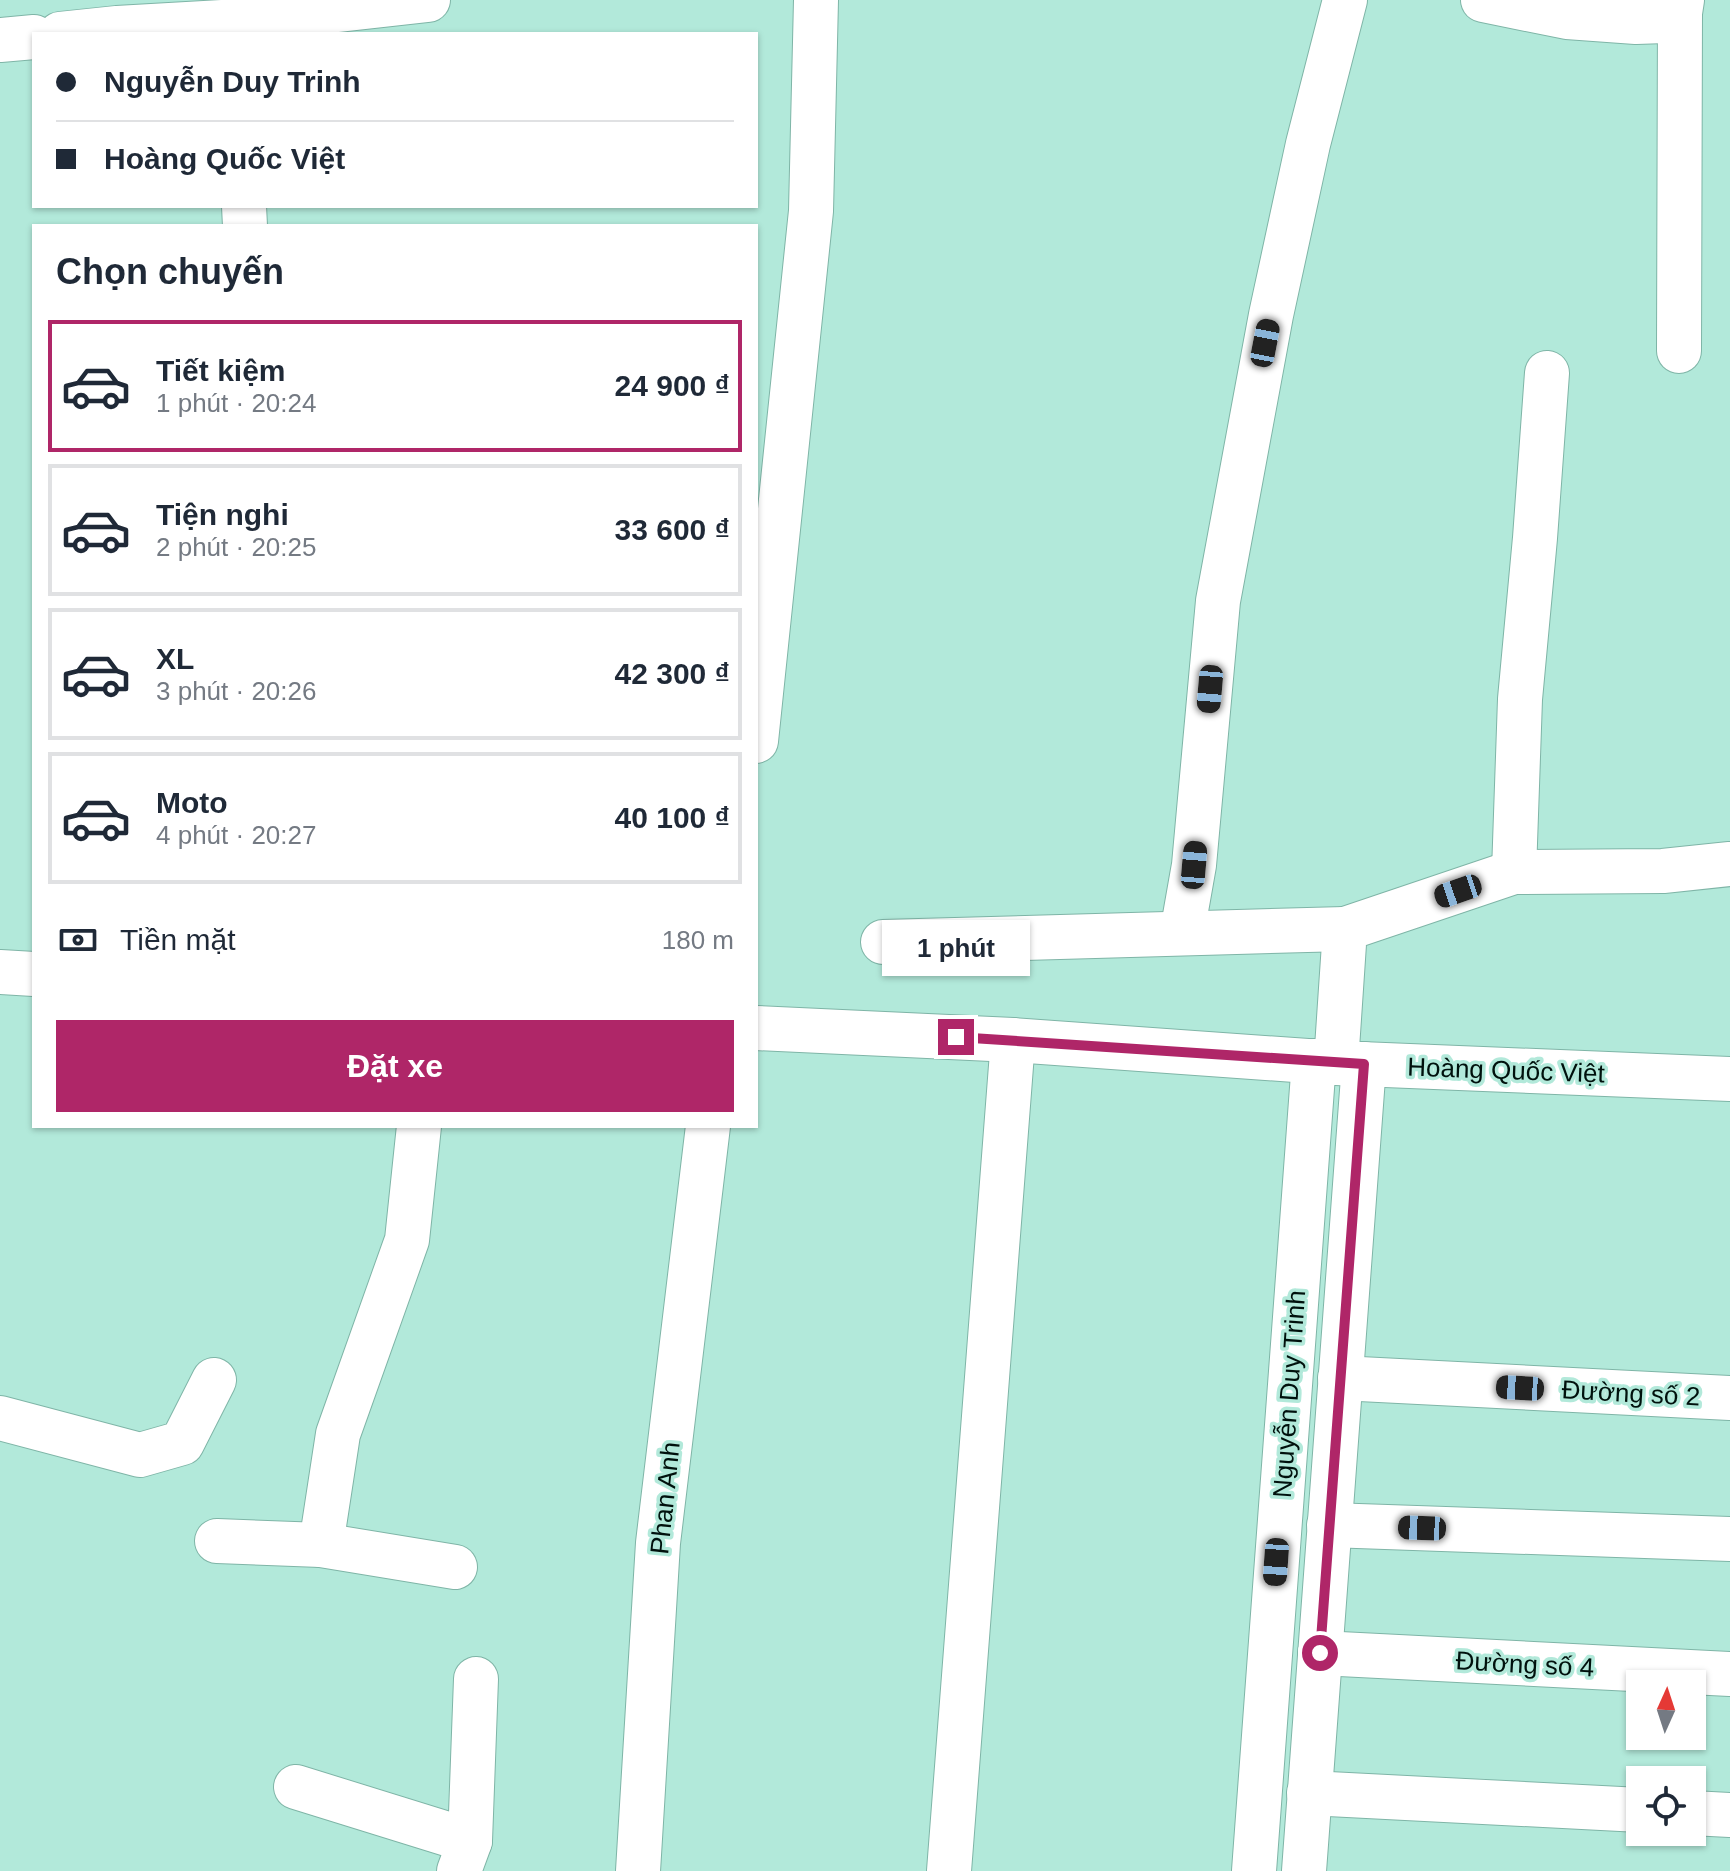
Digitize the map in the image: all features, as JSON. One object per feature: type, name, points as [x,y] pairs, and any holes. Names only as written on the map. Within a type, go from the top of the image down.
[{"type":"street","points":[[66,32],[117,14],[239,28],[428,0]]},
{"type":"street","points":[[758,722],[811,211],[816,0]]},
{"type":"street","points":[[1182,933],[1194,865],[1218,601],[1271,315],[1308,144],[1345,0]]},
{"type":"street","points":[[1483,0],[1567,17],[1636,22],[1665,21],[1681,6]]},
{"type":"street","points":[[1679,351],[1681,6]]},
{"type":"street","points":[[0,40],[32,37]]},
{"type":"street","points":[[1514,872],[1520,699],[1547,373]]},
{"type":"street","points":[[883,942],[1345,929],[1514,872],[1663,871],[1730,864]]},
{"type":"street","points":[[1338,1063],[1345,929]]},
{"type":"street","points":[[0,972],[32,974]]},
{"type":"street","name":"Hoàng Quốc Việt","points":[[758,1028],[1013,1040],[1338,1063],[1730,1079]]},
{"type":"street","points":[[949,1871],[1013,1040]]},
{"type":"street","name":"Nguyễn Duy Trinh","points":[[1304,1871],[1340,1378],[1338,1063]]},
{"type":"street","name":"Nguyễn Duy Trinh","points":[[1254,1871],[1338,1063]]},
{"type":"street","points":[[321,1545],[338,1434],[407,1240],[419,1128]]},
{"type":"street","name":"Phan Anh","points":[[638,1871],[658,1543],[708,1128]]},
{"type":"street","name":"Đường số 2","points":[[1340,1378],[1730,1398]]},
{"type":"street","points":[[0,1418],[140,1455],[182,1443],[214,1380]]},
{"type":"street","points":[[1329,1525],[1730,1539]]},
{"type":"street","points":[[217,1541],[321,1545],[455,1567]]},
{"type":"street","name":"Đường số 4","points":[[1320,1653],[1730,1674]]},
{"type":"street","points":[[296,1787],[465,1856],[476,1679]]},
{"type":"street","points":[[1309,1793],[1626,1809]]},
{"type":"street","points":[[1706,1814],[1730,1815]]},
{"type":"route","points":[[956,1037],[1364,1064],[1320,1653]]}]
